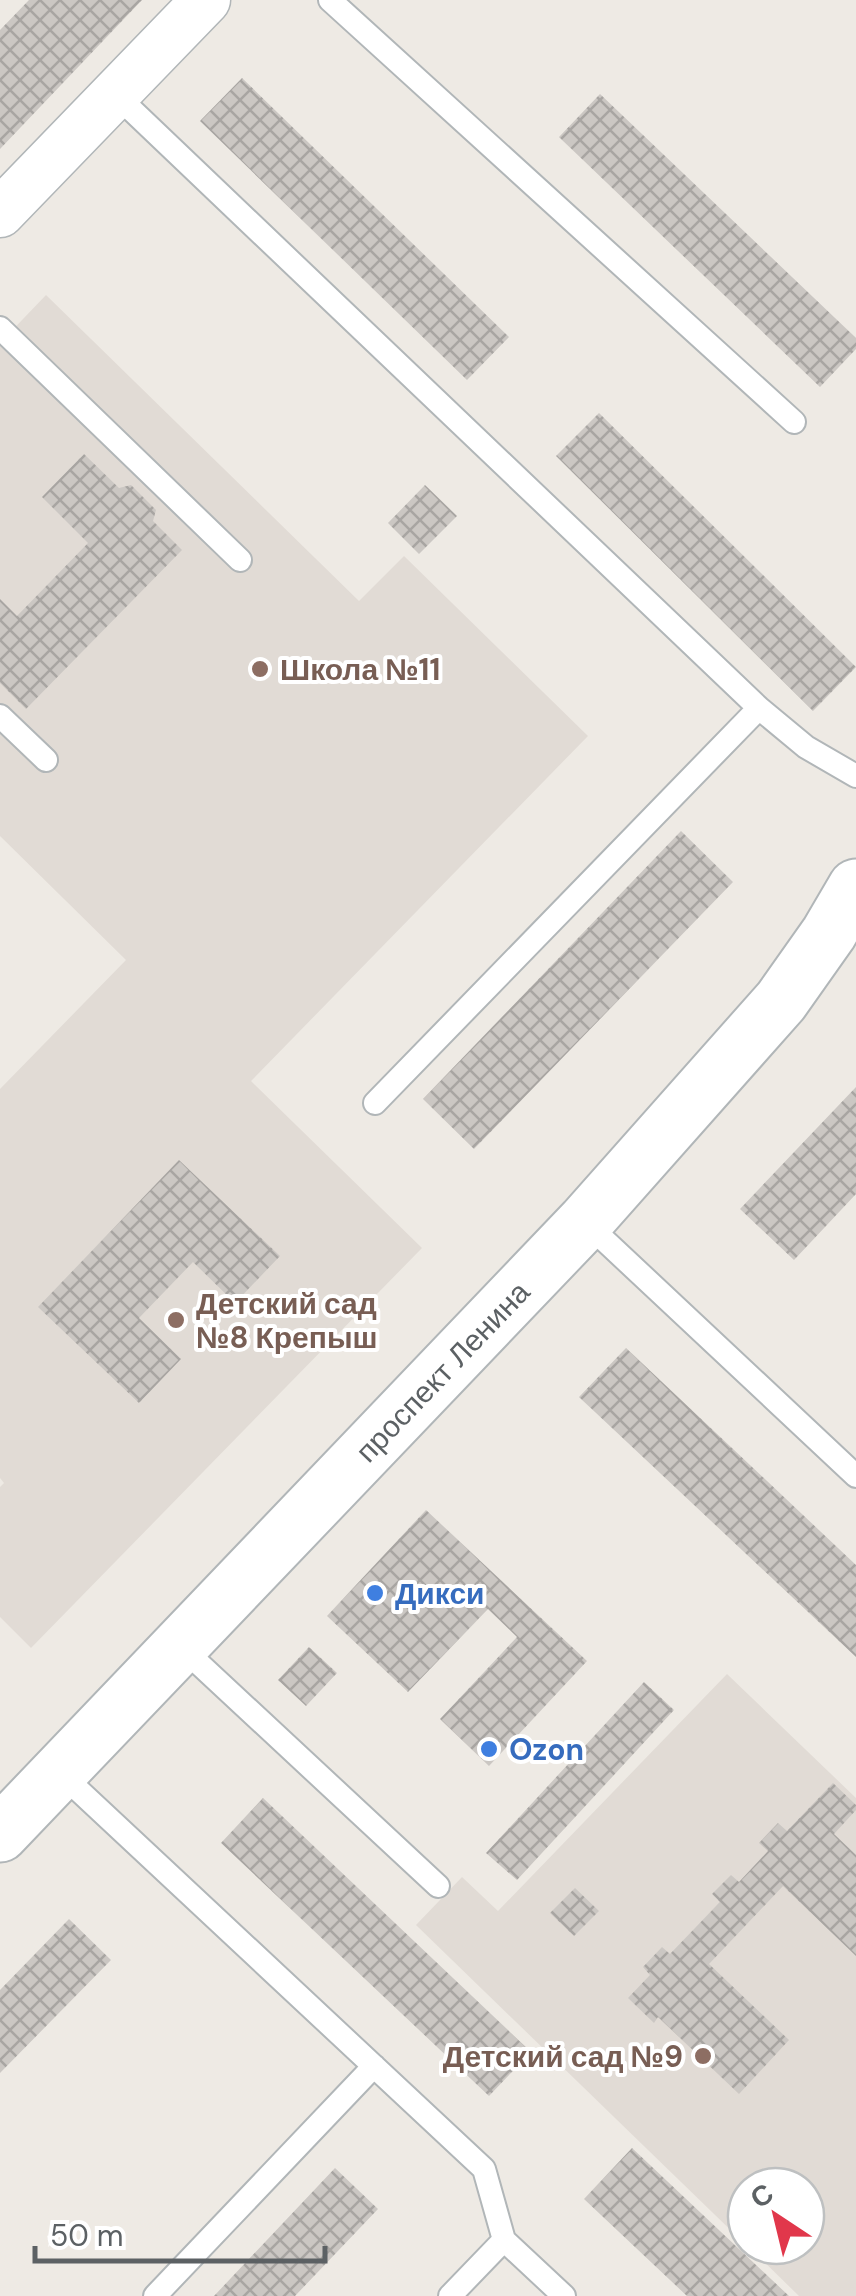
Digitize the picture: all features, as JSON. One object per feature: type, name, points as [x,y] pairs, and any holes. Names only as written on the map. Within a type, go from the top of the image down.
[{"type":"street","points":[[0,213],[206,0]]},
{"type":"street","name":"проспект Ленина","points":[[0,1834],[585,1222],[781,1001],[856,887]]},
{"type":"lane","points":[[330,0],[794,422]]},
{"type":"lane","points":[[115,94],[760,708],[806,747],[856,776]]},
{"type":"lane","points":[[0,328],[240,560]]},
{"type":"lane","points":[[375,1104],[760,708]]},
{"type":"lane","points":[[0,716],[46,760]]},
{"type":"lane","points":[[585,1222],[856,1476]]},
{"type":"lane","points":[[180,1646],[438,1886]]},
{"type":"lane","points":[[59,1772],[484,2168],[504,2240],[564,2296]]},
{"type":"lane","points":[[155,2296],[374,2066]]},
{"type":"lane","points":[[450,2296],[504,2240]]},
{"type":"shaded area","name":"Школа №11","points":[[46,295],[359,601],[404,556],[588,736],[251,1081],[422,1248],[31,1648],[0,1617],[0,1487],[4,1483],[0,1478],[0,1089],[126,960],[0,836],[0,343]]},
{"type":"shaded area","name":"Детский сад №9","points":[[727,1674],[856,1798],[856,2296],[799,2296],[768,2266],[826,2266],[826,2166],[726,2166],[726,2226],[416,1925],[462,1877],[498,1911]]},
{"type":"building","points":[[29,0],[142,0],[0,149],[0,30]]},
{"type":"building","points":[[242,78],[509,337],[467,380],[200,121]]},
{"type":"building","points":[[600,94],[856,338],[856,349],[820,387],[559,137]]},
{"type":"building","points":[[599,413],[856,667],[813,711],[556,456]]},
{"type":"building","points":[[84,454],[119,488],[131,485],[156,510],[153,521],[182,550],[26,709],[0,683],[0,599],[17,616],[88,543],[42,497]]},
{"type":"building","points":[[425,485],[457,516],[419,554],[388,523]]},
{"type":"building","points":[[681,831],[733,882],[474,1149],[423,1099]]},
{"type":"building","points":[[856,1087],[856,1194],[794,1260],[740,1209]]},
{"type":"building","points":[[179,1160],[280,1256],[235,1303],[193,1262],[139,1318],[181,1359],[139,1403],[38,1307]]},
{"type":"building","points":[[626,1348],[856,1565],[856,1657],[579,1397]]},
{"type":"building","points":[[426,1510],[587,1661],[489,1766],[440,1719],[517,1637],[488,1609],[408,1692],[327,1616]]},
{"type":"building","points":[[309,1647],[337,1673],[306,1706],[278,1680]]},
{"type":"building","points":[[644,1682],[674,1710],[517,1880],[486,1853]]},
{"type":"building","points":[[833,1783],[856,1805],[856,1810],[834,1834],[856,1855],[856,1956],[783,1886],[709,1964],[789,2040],[739,2094],[658,2017],[654,2023],[628,1998],[650,1975],[643,1967],[662,1947],[670,1954],[720,1902],[712,1894],[731,1875],[739,1882],[768,1851],[759,1843],[778,1823],[787,1831]]},
{"type":"building","points":[[263,1798],[531,2052],[489,2096],[221,1843]]},
{"type":"building","points":[[575,1888],[599,1911],[574,1936],[550,1913]]},
{"type":"building","points":[[69,1919],[111,1960],[0,2073],[0,1990]]},
{"type":"building","points":[[632,2148],[726,2237],[726,2266],[757,2266],[789,2296],[687,2296],[584,2199]]},
{"type":"building","points":[[335,2168],[378,2209],[295,2296],[214,2296]]},
{"type":"place","name":"Школа №11","points":[[260,669]]},
{"type":"place","name":"Детский сад №8 Крепыш","points":[[176,1320]]},
{"type":"place","name":"Дикси","points":[[375,1593]]},
{"type":"place","name":"Ozon","points":[[489,1749]]},
{"type":"place","name":"Детский сад №9","points":[[703,2056]]}]
